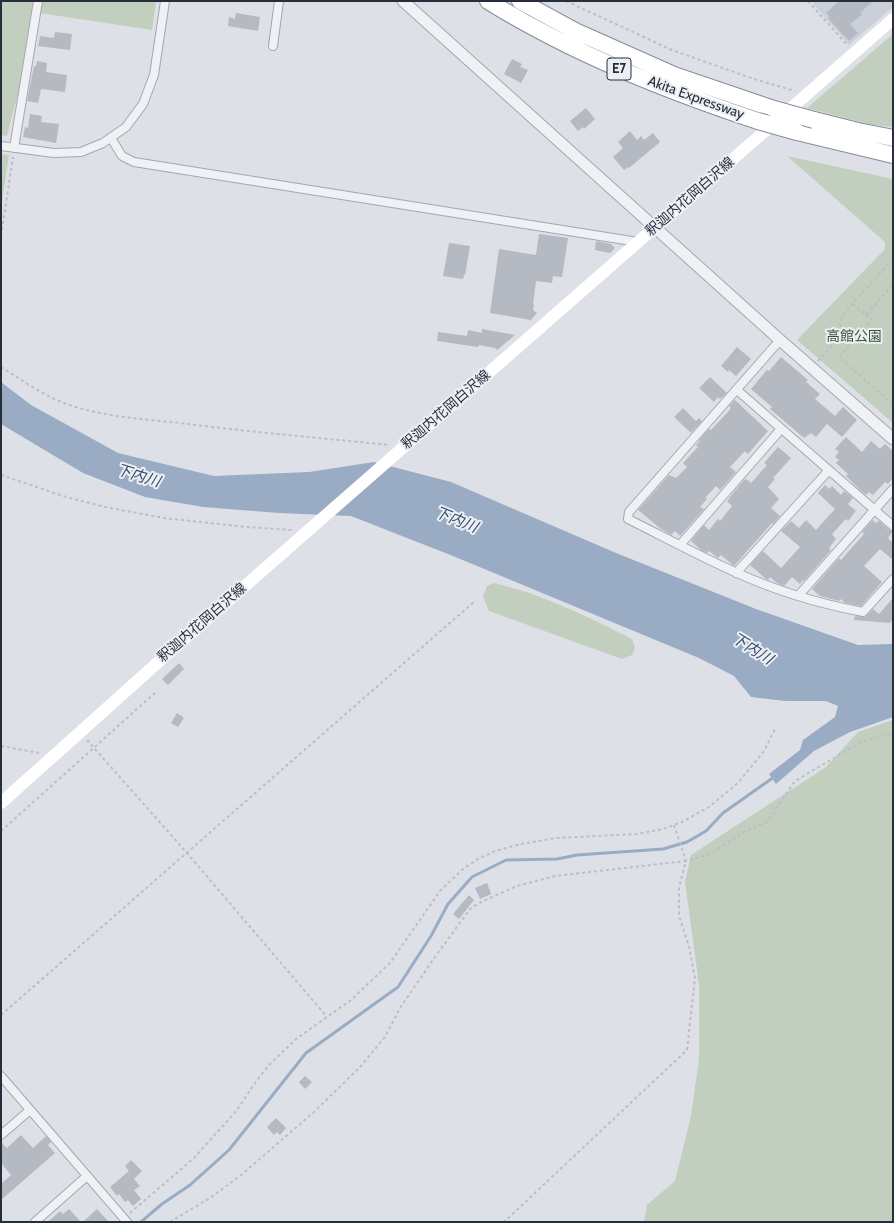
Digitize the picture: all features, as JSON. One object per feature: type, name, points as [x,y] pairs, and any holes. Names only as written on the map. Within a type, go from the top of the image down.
[{"type":"highway","name":"Akita Expressway","points":[[488,1],[538,29],[624,71],[670,90],[758,121],[893,155]]},
{"type":"highway","name":"Akita Expressway","points":[[520,1],[575,31],[674,75],[774,109],[858,131],[893,138]]},
{"type":"main road","name":"釈迦内花岡白沢線","points":[[1,803],[174,648],[893,19]]},
{"type":"street","points":[[14,148],[38,1]]},
{"type":"street","points":[[1,146],[54,153],[81,152],[103,143],[126,127],[143,104],[154,75],[165,1]]},
{"type":"street","points":[[273,46],[279,1]]},
{"type":"street","points":[[403,1],[780,340],[893,439]]},
{"type":"street","points":[[111,138],[122,156],[134,162],[638,242]]},
{"type":"street","points":[[780,340],[629,512],[628,519],[736,573],[798,596],[863,612],[893,580]]},
{"type":"street","points":[[737,390],[893,526]]},
{"type":"street","points":[[680,545],[781,429]]},
{"type":"street","points":[[736,573],[829,470]]},
{"type":"street","points":[[798,596],[893,489]]},
{"type":"street","points":[[1,1076],[88,1176],[124,1221]]},
{"type":"street","points":[[1,1136],[30,1110]]},
{"type":"street","points":[[35,1222],[88,1176]]},
{"type":"path","points":[[566,1],[672,50],[754,79],[807,94]]},
{"type":"path","points":[[808,1],[854,53]]},
{"type":"path","points":[[1,236],[14,148]]},
{"type":"path","points":[[812,368],[835,342],[839,335],[841,320],[846,312],[893,259]]},
{"type":"path","points":[[866,315],[892,288],[893,284]]},
{"type":"path","points":[[853,304],[872,320],[840,358],[893,405]]},
{"type":"path","points":[[1,366],[23,382],[60,402],[117,416],[400,450]]},
{"type":"path","points":[[2,474],[63,496],[106,507],[156,517],[246,527],[309,530]]},
{"type":"path","points":[[1,1014],[475,601]]},
{"type":"path","points":[[1,831],[156,692]]},
{"type":"path","points":[[124,1221],[194,1158],[237,1110],[269,1065],[296,1039],[351,1000],[390,963],[440,891],[463,869],[478,859],[495,851],[521,844],[556,838],[637,834],[663,829],[674,825],[709,807],[738,782],[764,751],[775,729]]},
{"type":"path","points":[[80,733],[187,853],[327,1017]]},
{"type":"path","points":[[170,1222],[210,1198],[240,1176],[314,1112],[360,1067],[386,1037],[400,1008],[470,909],[481,902],[517,886],[555,876],[686,861],[710,854],[746,832],[767,822],[795,781],[863,741],[893,733]]},
{"type":"path","points":[[1,746],[54,756]]},
{"type":"path","points":[[504,1222],[687,1050],[695,978],[689,946],[679,916],[679,888],[686,861],[674,825]]},
{"type":"shaded area","points":[[811,1],[893,1],[893,7],[849,45]]},
{"type":"green space","points":[[1,1],[35,1],[23,74],[7,136],[1,135]]},
{"type":"green space","points":[[42,1],[156,1],[152,30],[40,13]]},
{"type":"green space","points":[[893,34],[893,127],[872,125],[807,108]]},
{"type":"green space","points":[[1,154],[9,155],[1,208]]},
{"type":"green space","name":"高館公園","points":[[787,156],[893,179],[893,423],[797,340],[885,249],[885,242]]},
{"type":"green space","points":[[494,583],[547,600],[632,639],[635,648],[632,655],[622,659],[489,611],[483,596],[487,586]]},
{"type":"green space","points":[[893,720],[893,1222],[644,1222],[647,1205],[675,1181],[691,1116],[699,1059],[699,985],[685,882],[691,855],[826,767],[858,732]]},
{"type":"water","name":"下内川","points":[[1,382],[31,405],[118,453],[214,476],[309,472],[374,462],[451,482],[616,553],[756,609],[858,645],[893,644],[893,717],[850,732],[814,751],[776,784],[769,774],[800,750],[803,740],[835,717],[838,706],[826,701],[785,701],[751,697],[734,676],[699,658],[453,556],[351,516],[279,513],[203,507],[145,497],[83,473],[1,424]]},
{"type":"building","points":[[839,1],[873,1],[860,13],[862,15],[850,24],[858,33],[849,41],[828,18],[830,17],[826,13]]},
{"type":"building","points":[[236,13],[260,17],[258,31],[228,26],[229,17],[235,19]]},
{"type":"building","points":[[55,32],[72,34],[70,50],[38,46],[40,36],[54,38]]},
{"type":"building","points":[[512,59],[522,64],[520,67],[528,70],[521,83],[504,74]]},
{"type":"building","points":[[37,61],[47,63],[46,72],[67,75],[65,92],[41,89],[38,103],[27,101],[34,66],[36,66]]},
{"type":"building","points":[[586,108],[595,119],[584,129],[583,127],[578,131],[570,121]]},
{"type":"building","points":[[30,114],[42,116],[41,122],[59,124],[56,143],[23,137],[25,127],[28,128]]},
{"type":"building","points":[[630,131],[637,140],[641,136],[644,140],[653,133],[660,142],[629,168],[628,167],[624,170],[613,157],[623,148],[618,142]]},
{"type":"building","points":[[539,234],[568,238],[562,277],[553,276],[552,283],[536,281],[533,310],[537,313],[531,320],[490,313],[499,249],[536,255]]},
{"type":"building","points":[[596,241],[611,244],[615,248],[610,253],[595,250]]},
{"type":"building","points":[[449,243],[470,246],[463,279],[443,276]]},
{"type":"building","points":[[482,329],[515,335],[497,350],[495,348],[479,345],[478,347],[437,341],[438,332],[467,336],[468,330],[482,333]]},
{"type":"building","points":[[737,347],[751,359],[736,376],[721,366]]},
{"type":"building","points":[[781,357],[808,380],[806,382],[820,394],[815,399],[835,416],[843,407],[857,420],[842,437],[827,424],[816,437],[811,433],[804,438],[770,409],[772,407],[751,389],[767,370],[769,371]]},
{"type":"building","points":[[710,377],[727,393],[720,399],[718,397],[714,402],[699,388]]},
{"type":"building","points":[[735,400],[768,431],[748,454],[745,451],[730,467],[736,472],[720,490],[716,486],[705,498],[707,499],[700,507],[704,509],[680,536],[675,531],[671,535],[661,529],[638,510],[669,475],[676,478],[687,467],[683,463],[698,447],[696,445],[700,441],[699,440],[727,413],[731,408],[729,406]]},
{"type":"building","points":[[683,408],[696,421],[699,418],[702,421],[691,433],[674,417]]},
{"type":"building","points":[[846,437],[862,452],[871,441],[880,449],[885,444],[893,451],[893,478],[888,484],[885,482],[873,495],[869,492],[866,495],[860,490],[846,476],[848,474],[836,463],[839,460],[835,457],[839,452],[835,449]]},
{"type":"building","points":[[778,447],[791,458],[773,478],[775,479],[768,487],[779,499],[771,508],[780,516],[734,566],[721,555],[718,558],[709,551],[707,553],[702,551],[691,541],[704,525],[709,530],[718,519],[720,521],[732,506],[727,501],[729,498],[744,480],[746,479],[751,483],[767,465],[764,463]]},
{"type":"building","points":[[825,485],[829,489],[832,486],[841,495],[844,491],[853,498],[848,504],[856,511],[848,521],[846,519],[832,534],[836,539],[829,548],[831,550],[804,581],[803,580],[800,584],[792,577],[784,586],[777,583],[770,577],[768,580],[766,579],[750,565],[763,551],[781,568],[800,547],[781,531],[791,521],[799,528],[806,520],[816,530],[835,509],[818,493]]},
{"type":"building","points":[[873,520],[876,523],[879,521],[889,530],[893,531],[888,538],[893,543],[893,560],[880,549],[864,566],[882,582],[861,606],[845,603],[841,599],[839,601],[820,596],[812,589],[839,558],[841,560],[864,534],[862,532]]},
{"type":"building","points":[[893,598],[893,619],[890,623],[854,620],[855,616],[865,617],[873,609],[879,614]]},
{"type":"building","points":[[179,663],[184,669],[168,685],[162,679]]},
{"type":"building","points":[[177,713],[184,718],[178,727],[171,723]]},
{"type":"building","points":[[487,883],[491,894],[480,899],[475,888]]},
{"type":"building","points":[[469,895],[474,900],[459,919],[453,914]]},
{"type":"building","points":[[305,1076],[312,1082],[305,1089],[299,1082]]},
{"type":"building","points":[[276,1118],[286,1128],[280,1135],[277,1132],[274,1135],[267,1127]]},
{"type":"building","points":[[21,1135],[33,1148],[46,1136],[51,1142],[48,1145],[55,1153],[1,1200],[1,1184],[11,1175],[1,1163],[1,1142],[7,1148]]},
{"type":"building","points":[[131,1160],[142,1171],[134,1179],[140,1186],[134,1190],[141,1199],[133,1206],[128,1200],[125,1202],[119,1194],[117,1196],[110,1187],[129,1171],[125,1166]]},
{"type":"building","points":[[69,1209],[81,1222],[48,1222],[60,1211],[63,1214]]},
{"type":"building","points":[[97,1209],[109,1222],[83,1222]]},
{"type":"waterway","points":[[141,1222],[162,1204],[190,1185],[229,1150],[306,1053],[398,987],[431,936],[448,904],[472,877],[506,860],[557,859],[577,855],[663,849],[687,842],[706,831],[723,813],[774,777]]}]
